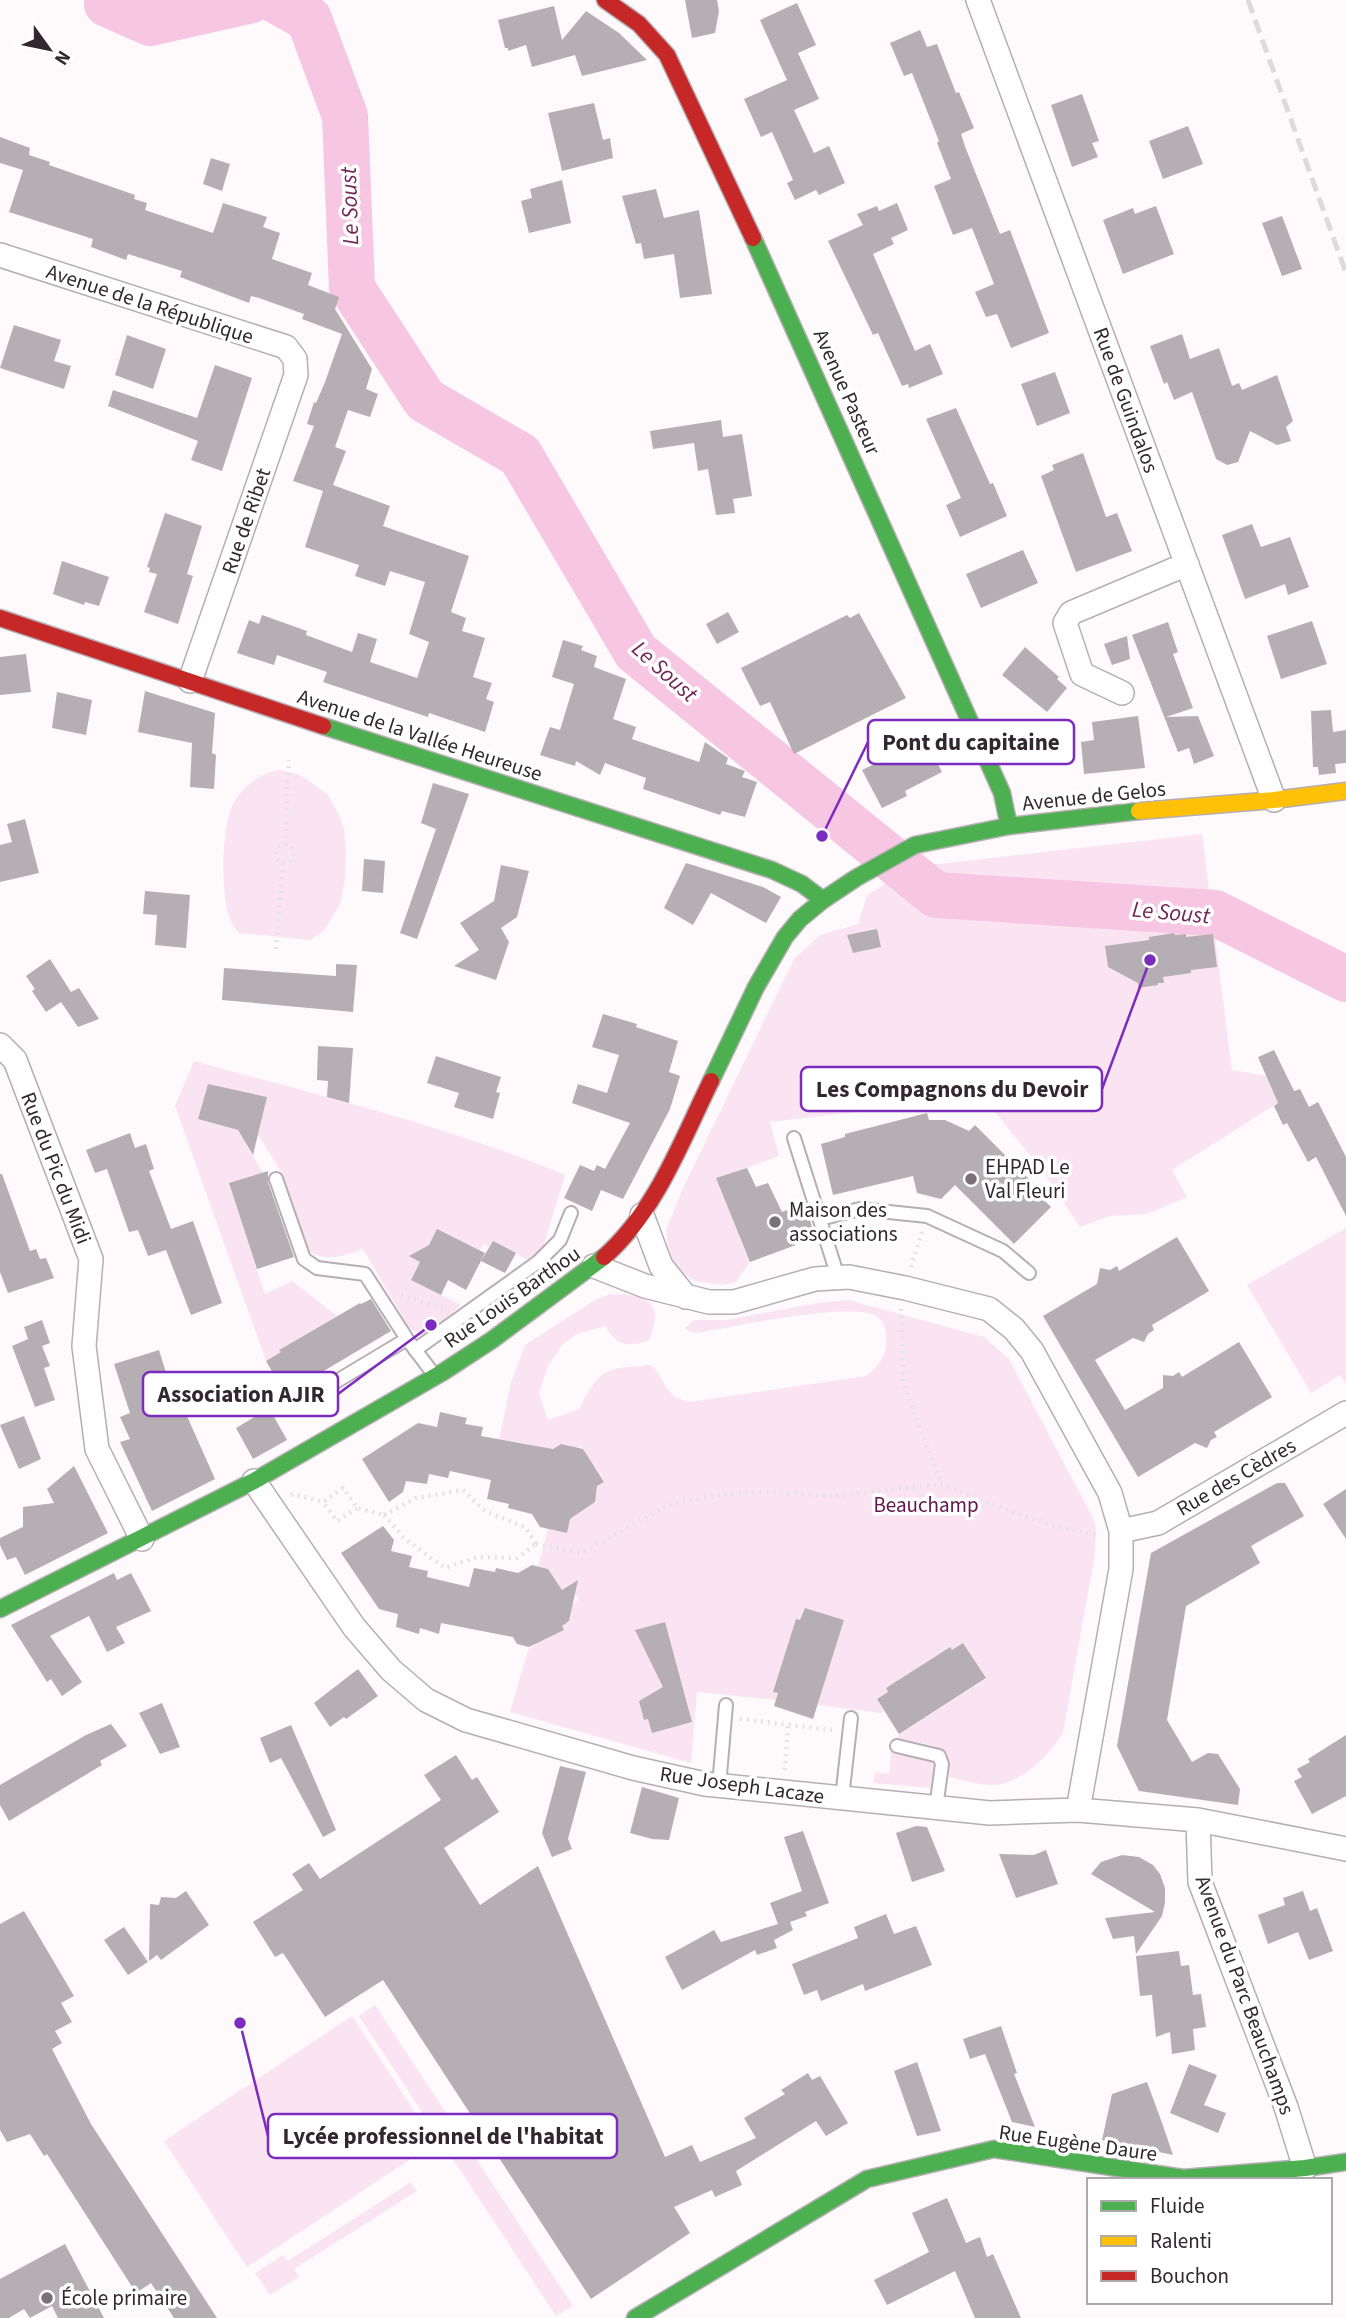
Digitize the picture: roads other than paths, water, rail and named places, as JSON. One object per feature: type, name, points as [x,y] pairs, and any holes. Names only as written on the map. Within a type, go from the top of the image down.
[{"type":"street","name":"Avenue Pasteur","points":[[605,0],[627,14],[656,40],[667,55],[785,305],[997,781],[1009,826]]},
{"type":"street","name":"Rue de Guindalos","points":[[978,0],[1274,800]]},
{"type":"street","name":"Avenue de la République","points":[[0,255],[286,348],[295,359]]},
{"type":"street","name":"Rue de Ribet","points":[[190,681],[296,375],[295,359]]},
{"type":"street","points":[[1122,693],[1082,674],[1065,623],[1071,613],[1186,564]]},
{"type":"street","name":"Avenue de la Vallée Heureuse","points":[[0,618],[416,757],[772,870],[802,884],[823,900]]},
{"type":"street","name":"Avenue de Gelos","points":[[856,878],[915,845],[1009,826],[1346,791]]},
{"type":"street","name":"Rue Louis Barthou","points":[[0,1609],[254,1481],[492,1340],[594,1266],[621,1242],[661,1184],[762,977],[785,937],[800,919],[856,878]]},
{"type":"street","name":"Rue du Pic du Midi","points":[[0,1045],[15,1060],[91,1259],[84,1346],[97,1449],[142,1539]]},
{"type":"street","points":[[642,1215],[661,1266],[686,1297]]},
{"type":"street","points":[[594,1266],[645,1286],[709,1302],[734,1302],[816,1279],[849,1277],[989,1309],[1014,1329],[1032,1351],[1110,1493],[1121,1531],[1121,1569],[1078,1810]]},
{"type":"street","name":"Rue des Cèdres","points":[[1121,1531],[1158,1523],[1346,1413]]},
{"type":"street","name":"Rue Joseph Lacaze","points":[[254,1481],[355,1627],[391,1670],[426,1700],[466,1720],[633,1768],[719,1786],[990,1813],[1078,1810],[1198,1820],[1346,1849]]},
{"type":"street","name":"Avenue du Parc Beauchamps","points":[[1198,1820],[1200,1882],[1286,2107],[1305,2168]]},
{"type":"street","name":"Rue Eugène Daure","points":[[635,2318],[867,2179],[994,2149],[1182,2178],[1346,2162]]},
{"type":"lane","points":[[794,1138],[838,1278]]},
{"type":"lane","points":[[276,1179],[304,1259],[317,1268],[365,1274],[435,1376]]},
{"type":"lane","points":[[820,1219],[860,1209],[927,1216],[1003,1251],[1029,1273]]},
{"type":"lane","points":[[317,1392],[465,1314],[538,1262],[560,1240],[571,1213]]},
{"type":"lane","points":[[719,1786],[726,1711]]},
{"type":"lane","points":[[842,1798],[850,1725]]},
{"type":"lane","points":[[897,1746],[939,1756],[942,1764],[936,1808]]},
{"type":"waterway","name":"Le Soust","points":[[107,0],[107,4],[150,23],[252,0]]},
{"type":"waterway","name":"Le Soust","points":[[275,0],[309,19],[345,116],[352,288],[425,400],[520,455],[636,652],[936,895],[1215,913],[1346,979]]},
{"type":"railway","points":[[1248,0],[1346,273]]},
{"type":"place","name":"Pont du capitaine","points":[[822,836]]},
{"type":"place","name":"Les Compagnons du Devoir","points":[[1150,960]]},
{"type":"place","name":"EHPAD Le Val Fleuri","points":[[971,1179]]},
{"type":"place","name":"Maison des associations","points":[[775,1222]]},
{"type":"place","name":"Association AJIR","points":[[431,1325]]},
{"type":"place","name":"Lycée professionnel de l'habitat","points":[[240,2023]]},
{"type":"place","name":"École primaire","points":[[47,2298]]},
{"type":"park label","name":"Beauchamp","points":[[926,1505]]}]
